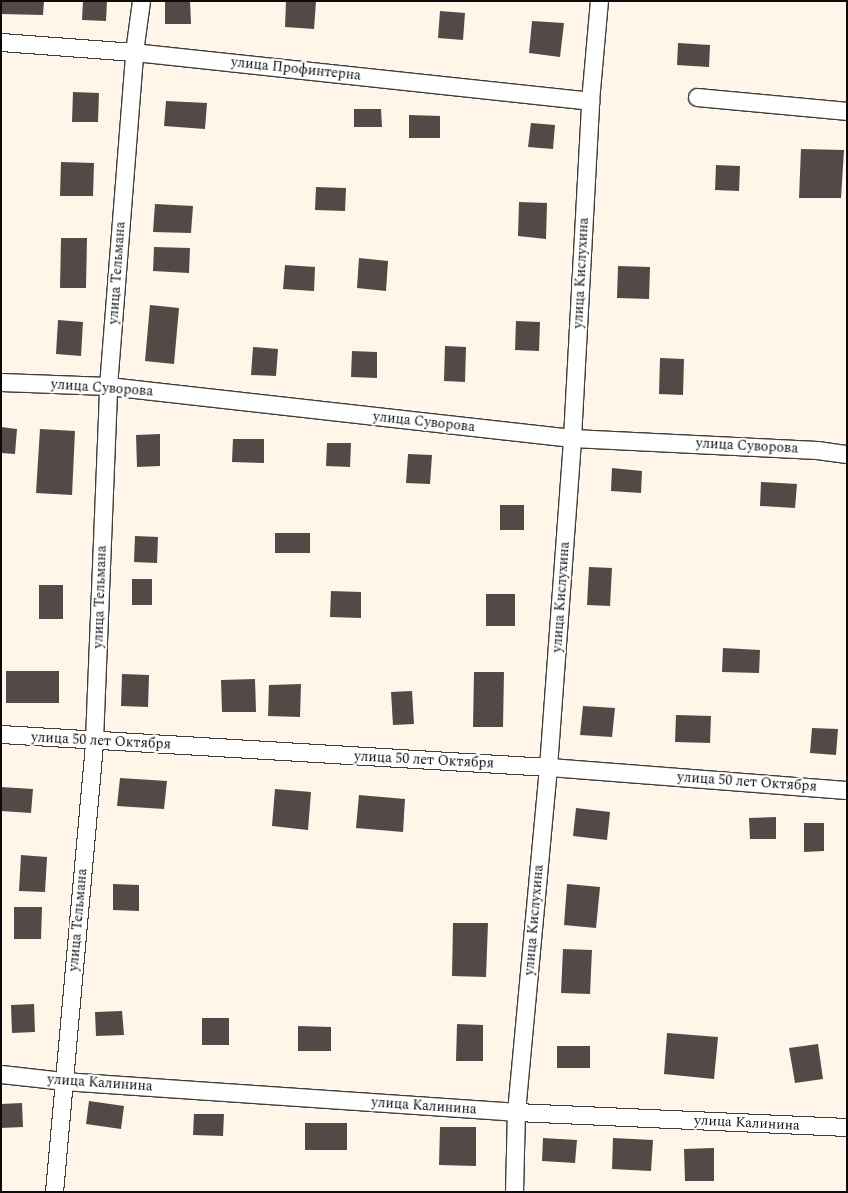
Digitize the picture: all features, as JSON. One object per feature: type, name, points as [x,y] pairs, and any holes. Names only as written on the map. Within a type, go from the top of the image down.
[{"type":"street","name":"улица Тельмана","points":[[54,1192],[62,1081],[94,740],[108,386],[134,52],[141,1]]},
{"type":"street","name":"улица Кислухина","points":[[514,1192],[516,1112],[548,767],[572,438],[590,101],[599,1]]},
{"type":"street","name":"улица Профинтерна","points":[[1,42],[134,52],[590,101]]},
{"type":"street","points":[[697,97],[847,112]]},
{"type":"street","name":"улица Суворова","points":[[1,382],[108,386],[572,438],[817,450],[847,454]]},
{"type":"street","name":"улица 50 лет Октября","points":[[1,734],[548,767],[847,790]]},
{"type":"street","name":"улица Калинина","points":[[1,1074],[62,1081],[516,1112],[847,1127]]},
{"type":"building","points":[[1,1],[44,1],[43,15],[1,14]]},
{"type":"building","points":[[83,1],[107,1],[106,21],[82,20]]},
{"type":"building","points":[[165,1],[190,1],[191,24],[165,24]]},
{"type":"building","points":[[286,1],[316,1],[314,29],[285,27]]},
{"type":"building","points":[[440,11],[465,13],[463,40],[438,38]]},
{"type":"building","points":[[532,21],[564,23],[560,57],[529,53]]},
{"type":"building","points":[[678,43],[710,45],[709,67],[677,65]]},
{"type":"building","points":[[73,92],[99,93],[98,122],[72,122]]},
{"type":"building","points":[[166,101],[207,103],[205,129],[164,126]]},
{"type":"building","points":[[354,109],[381,109],[382,127],[354,127]]},
{"type":"building","points":[[409,115],[440,116],[440,138],[409,138]]},
{"type":"building","points":[[531,123],[555,125],[553,149],[528,147]]},
{"type":"building","points":[[801,149],[844,150],[841,198],[799,198]]},
{"type":"building","points":[[61,162],[94,163],[93,196],[60,196]]},
{"type":"building","points":[[716,165],[740,166],[739,191],[715,190]]},
{"type":"building","points":[[316,187],[346,188],[345,211],[315,210]]},
{"type":"building","points":[[519,202],[547,203],[546,239],[518,236]]},
{"type":"building","points":[[155,204],[193,206],[191,233],[153,232]]},
{"type":"building","points":[[61,238],[87,238],[86,288],[60,288]]},
{"type":"building","points":[[154,247],[190,248],[189,273],[153,271]]},
{"type":"building","points":[[359,258],[388,261],[386,291],[357,288]]},
{"type":"building","points":[[285,265],[315,267],[314,291],[283,289]]},
{"type":"building","points":[[618,266],[650,267],[649,299],[617,298]]},
{"type":"building","points":[[150,305],[179,308],[174,364],[145,361]]},
{"type":"building","points":[[58,320],[83,322],[81,356],[56,354]]},
{"type":"building","points":[[516,321],[540,322],[539,351],[515,350]]},
{"type":"building","points":[[445,346],[466,347],[465,382],[444,381]]},
{"type":"building","points":[[253,347],[278,349],[276,376],[251,375]]},
{"type":"building","points":[[352,351],[377,352],[377,378],[351,377]]},
{"type":"building","points":[[660,358],[684,359],[683,395],[659,394]]},
{"type":"building","points":[[1,427],[17,429],[15,454],[1,453]]},
{"type":"building","points":[[40,429],[75,431],[72,495],[36,493]]},
{"type":"building","points":[[160,434],[160,466],[137,467],[136,435]]},
{"type":"building","points":[[233,439],[264,439],[264,463],[232,462]]},
{"type":"building","points":[[327,443],[351,443],[350,467],[326,466]]},
{"type":"building","points":[[408,454],[432,455],[430,484],[406,483]]},
{"type":"building","points":[[612,468],[642,471],[641,493],[611,491]]},
{"type":"building","points":[[761,482],[797,484],[795,508],[760,506]]},
{"type":"building","points":[[500,505],[524,505],[524,530],[500,530]]},
{"type":"building","points":[[275,533],[310,533],[310,553],[275,553]]},
{"type":"building","points":[[135,536],[158,537],[157,563],[134,562]]},
{"type":"building","points":[[589,567],[612,568],[610,606],[587,605]]},
{"type":"building","points":[[132,579],[152,579],[152,605],[132,605]]},
{"type":"building","points":[[39,585],[63,585],[63,619],[39,619]]},
{"type":"building","points":[[331,591],[361,592],[361,618],[330,617]]},
{"type":"building","points":[[486,594],[515,594],[515,626],[486,626]]},
{"type":"building","points":[[723,648],[760,650],[759,673],[722,672]]},
{"type":"building","points":[[6,671],[59,671],[59,703],[6,703]]},
{"type":"building","points":[[474,672],[504,672],[503,727],[473,727]]},
{"type":"building","points":[[122,674],[149,675],[148,707],[121,706]]},
{"type":"building","points":[[255,679],[256,712],[222,712],[221,680]]},
{"type":"building","points":[[301,684],[300,717],[268,716],[269,685]]},
{"type":"building","points":[[412,691],[414,724],[393,725],[391,692]]},
{"type":"building","points":[[583,706],[615,708],[612,737],[580,735]]},
{"type":"building","points":[[676,715],[711,716],[710,743],[675,742]]},
{"type":"building","points":[[812,728],[838,729],[836,755],[810,753]]},
{"type":"building","points":[[120,778],[167,781],[164,809],[117,806]]},
{"type":"building","points":[[1,787],[33,789],[31,813],[1,811]]},
{"type":"building","points":[[275,789],[311,792],[308,830],[272,826]]},
{"type":"building","points":[[359,795],[405,799],[403,832],[356,828]]},
{"type":"building","points":[[576,808],[610,812],[607,840],[573,836]]},
{"type":"building","points":[[776,817],[776,839],[750,839],[749,818]]},
{"type":"building","points":[[804,823],[824,823],[824,851],[804,852]]},
{"type":"building","points":[[21,855],[47,857],[45,892],[19,891]]},
{"type":"building","points":[[113,884],[139,885],[139,911],[113,910]]},
{"type":"building","points":[[567,884],[600,887],[596,928],[564,925]]},
{"type":"building","points":[[14,907],[42,907],[41,939],[14,939]]},
{"type":"building","points":[[453,923],[488,923],[486,977],[452,976]]},
{"type":"building","points":[[563,949],[592,950],[590,994],[561,993]]},
{"type":"building","points":[[34,1004],[35,1032],[12,1033],[11,1005]]},
{"type":"building","points":[[122,1011],[124,1035],[96,1036],[95,1012]]},
{"type":"building","points":[[202,1018],[229,1018],[229,1045],[202,1045]]},
{"type":"building","points":[[457,1024],[483,1025],[483,1061],[456,1061]]},
{"type":"building","points":[[298,1026],[331,1027],[331,1051],[298,1051]]},
{"type":"building","points":[[667,1033],[718,1037],[714,1079],[664,1074]]},
{"type":"building","points":[[818,1044],[823,1079],[795,1083],[789,1048]]},
{"type":"building","points":[[557,1046],[590,1046],[590,1068],[557,1068]]},
{"type":"building","points":[[89,1101],[124,1106],[121,1129],[86,1124]]},
{"type":"building","points":[[22,1103],[23,1127],[1,1128],[1,1104]]},
{"type":"building","points":[[194,1114],[224,1114],[223,1136],[193,1135]]},
{"type":"building","points":[[305,1123],[347,1123],[347,1150],[305,1150]]},
{"type":"building","points":[[440,1127],[476,1127],[476,1166],[439,1165]]},
{"type":"building","points":[[543,1138],[577,1140],[575,1163],[542,1161]]},
{"type":"building","points":[[613,1138],[653,1140],[651,1171],[612,1169]]},
{"type":"building","points":[[714,1148],[714,1181],[685,1181],[684,1149]]}]
